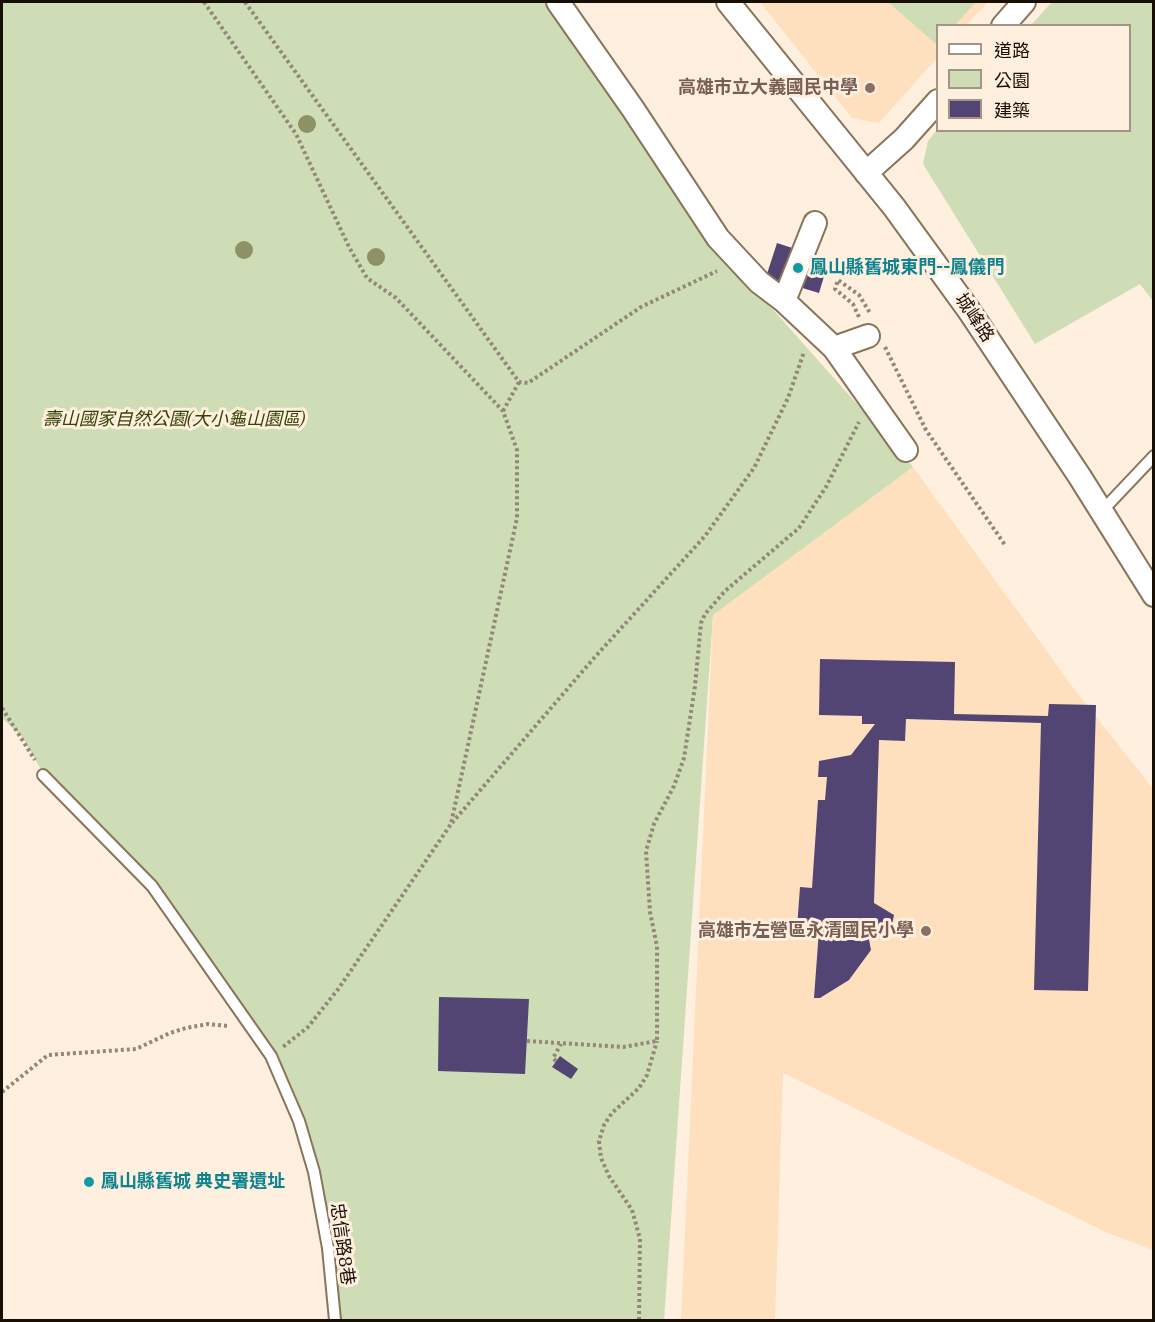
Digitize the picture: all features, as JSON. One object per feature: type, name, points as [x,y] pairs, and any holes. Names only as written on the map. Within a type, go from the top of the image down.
[{"type":"street","points":[[558,2],[633,109],[718,238],[767,289],[784,301],[834,348],[906,450]]},
{"type":"street","name":"城峰路","points":[[728,2],[866,173],[968,309],[1154,595]]},
{"type":"street","points":[[1005,24],[1024,2]]},
{"type":"street","points":[[866,173],[904,139],[936,103]]},
{"type":"street","points":[[784,301],[815,223]]},
{"type":"street","points":[[834,348],[872,331]]},
{"type":"lane","points":[[1101,511],[1154,456]]},
{"type":"lane","name":"忠信路8巷","points":[[44,775],[152,886],[271,1056],[299,1121],[314,1172],[328,1248],[335,1320]]},
{"type":"path","points":[[204,2],[296,134],[349,248],[367,278],[396,298],[503,411],[516,450],[517,518],[451,824]]},
{"type":"path","points":[[245,2],[519,382],[528,383],[641,307],[726,266],[735,255]]},
{"type":"path","points":[[872,331],[859,296],[838,280],[835,289],[853,304],[872,331],[926,430],[1005,545]]},
{"type":"path","points":[[271,1056],[308,1027],[333,996],[451,824],[594,658],[705,536],[754,468],[788,398],[804,352]]},
{"type":"path","points":[[503,411],[519,382]]},
{"type":"path","points":[[639,1320],[640,1239],[632,1210],[609,1176],[601,1158],[599,1141],[604,1125],[612,1113],[639,1088],[647,1075],[657,1041],[657,946],[650,912],[646,851],[654,824],[674,786],[684,758],[695,686],[701,623],[705,614],[725,591],[799,528],[826,487],[852,436],[867,396]]},
{"type":"path","points":[[2,708],[23,738],[44,775]]},
{"type":"path","points":[[2,1092],[48,1055],[136,1049],[170,1033],[208,1024],[224,1024],[234,1028]]},
{"type":"path","points":[[527,1041],[624,1047],[657,1041]]},
{"type":"path","points":[[556,1061],[553,1058],[561,1044]]},
{"type":"shaded area","name":"高雄市立大義國民中學","points":[[760,2],[988,2],[967,24],[936,24],[936,59],[879,123],[852,118]]},
{"type":"shaded area","name":"高雄市左營區永清國民小學","points":[[913,467],[1075,690],[1153,789],[1153,1250],[1103,1231],[783,1073],[775,1320],[681,1320],[713,615]]},
{"type":"green space","name":"壽山國家自然公園(大小龜山園區)","points":[[2,2],[552,2],[752,286],[913,467],[713,615],[664,1320],[335,1320],[314,1172],[271,1056],[152,886],[44,775],[23,738],[2,718]]},
{"type":"green space","points":[[888,2],[976,2],[956,24],[936,24],[936,44]]},
{"type":"green space","points":[[1052,2],[1153,2],[1153,301],[1140,284],[1035,344],[923,164],[928,141],[936,131],[1131,132],[1131,24],[1032,24]]},
{"type":"building","name":"鳳山縣舊城東門--鳳儀門","points":[[777,243],[829,260],[819,293],[766,277]]},
{"type":"building","points":[[820,659],[955,662],[954,714],[1048,716],[1049,704],[1096,705],[1088,991],[1034,990],[1041,723],[906,719],[905,741],[879,740],[874,903],[894,915],[890,934],[867,929],[871,950],[849,980],[820,998],[814,998],[819,930],[797,928],[800,887],[812,888],[818,800],[825,800],[827,777],[818,777],[819,761],[851,755],[875,724],[862,724],[862,716],[819,715]]},
{"type":"building","points":[[439,997],[529,999],[525,1074],[438,1071]]},
{"type":"building","points":[[560,1056],[578,1069],[571,1079],[552,1067]]},
{"type":"place","name":"高雄市立大義國民中學","points":[[870,88]]},
{"type":"place","name":"鳳山縣舊城東門--鳳儀門","points":[[798,268]]},
{"type":"place","name":"高雄市左營區永清國民小學","points":[[926,931]]},
{"type":"place","name":"鳳山縣舊城 典史署遺址","points":[[89,1182]]}]
